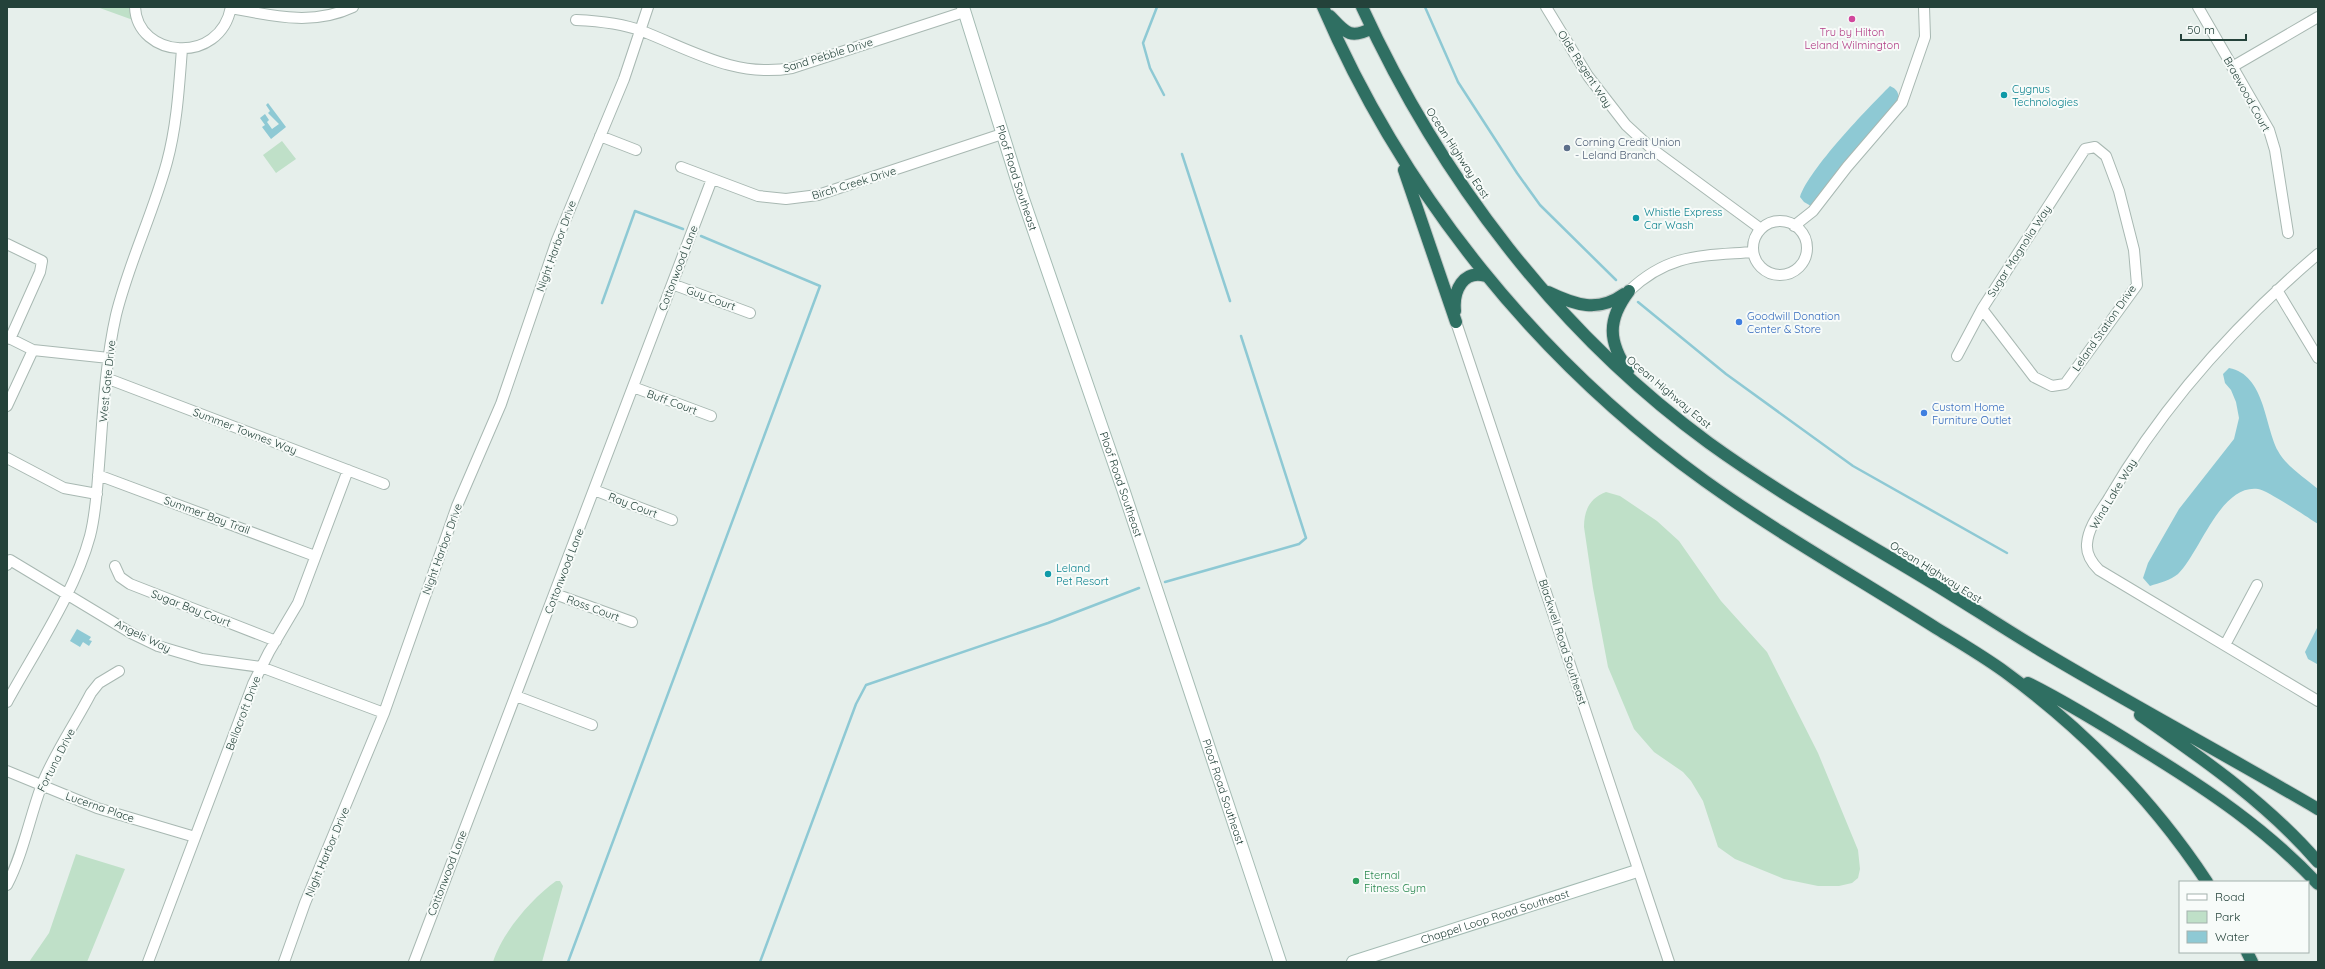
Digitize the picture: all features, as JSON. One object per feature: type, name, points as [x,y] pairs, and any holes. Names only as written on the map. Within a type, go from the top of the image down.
[{"type":"highway","points":[[1323,7],[1346,33],[1362,34],[1372,28]]},
{"type":"highway","points":[[1323,7],[1350,67],[1396,149],[1432,203],[1486,276],[1531,327],[1586,383],[1677,460],[1735,502],[2002,670],[2069,703],[2209,791],[2263,831],[2318,884]]},
{"type":"highway","name":"Ocean Highway East","points":[[1362,7],[1398,82],[1435,146],[1495,231],[1542,289],[1603,353],[1638,385],[1707,441],[1789,497],[2080,673]]},
{"type":"highway","points":[[1396,149],[1456,322]]},
{"type":"highway","points":[[1456,322],[1456,297],[1462,280],[1472,274],[1486,276]]},
{"type":"highway","points":[[1542,289],[1574,303],[1591,307],[1617,299],[1629,291]]},
{"type":"highway","points":[[1629,291],[1615,312],[1612,324],[1613,338],[1624,364],[1638,385]]},
{"type":"highway","points":[[2002,670],[2064,719],[2111,763],[2167,826],[2206,881]]},
{"type":"highway","points":[[2080,673],[2318,809]]},
{"type":"highway","points":[[2080,673],[2222,772],[2271,815],[2318,862]]},
{"type":"highway","points":[[2248,953],[2252,962]]},
{"type":"street","points":[[134,7],[141,26],[152,38],[166,46],[182,49],[196,47],[208,42],[219,33],[226,22],[231,8],[303,19],[330,16],[353,7]]},
{"type":"street","name":"Night Harbor Drive","points":[[284,962],[305,903],[384,713],[454,512],[501,404],[557,240],[624,79],[648,7]]},
{"type":"street","name":"Olde Regent Way","points":[[1546,7],[1588,76],[1626,125],[1651,148],[1762,229]]},
{"type":"street","points":[[1794,226],[1813,211],[1847,167],[1902,103],[1926,37],[1924,7]]},
{"type":"street","name":"Braewood Court","points":[[2198,7],[2272,140],[2288,234]]},
{"type":"street","name":"Sand Pebble Drive","points":[[576,20],[612,23],[641,31],[730,66],[772,71],[792,68],[964,10]]},
{"type":"street","name":"Ploof Road Southeast","points":[[964,10],[1002,134],[1280,962]]},
{"type":"street","points":[[2232,67],[2318,17]]},
{"type":"street","name":"West Gate Drive","points":[[7,702],[66,595],[85,551],[93,520],[109,358],[121,298],[162,180],[170,150],[177,108],[182,49]]},
{"type":"street","name":"Birch Creek Drive","points":[[681,167],[758,196],[800,199],[837,189],[1002,134]]},
{"type":"street","points":[[600,136],[636,150]]},
{"type":"street","name":"Leland Station Drive","points":[[1982,309],[2034,377],[2052,386],[2065,384],[2137,286],[2134,250],[2119,191],[2106,156],[2095,147],[2085,149]]},
{"type":"street","name":"Sugar Magnolia Way","points":[[1958,356],[1982,309],[2085,149]]},
{"type":"street","name":"Cottonwood Lane","points":[[414,962],[712,179]]},
{"type":"street","points":[[1777,222],[1794,226],[1803,234],[1806,243],[1806,256],[1802,264],[1794,271],[1785,275],[1770,273],[1759,265],[1753,252],[1756,236],[1762,229],[1777,222]]},
{"type":"street","points":[[7,244],[42,261],[40,272],[8,338],[33,350],[109,358]]},
{"type":"street","points":[[1629,291],[1649,273],[1672,262],[1698,257],[1753,252]]},
{"type":"street","name":"Wind Lake Way","points":[[2318,254],[2277,290],[2228,339],[2169,410],[2114,489],[2093,526],[2087,540],[2089,558],[2099,570],[2318,701]]},
{"type":"street","name":"Guy Court","points":[[672,284],[750,313]]},
{"type":"street","points":[[2277,290],[2318,358]]},
{"type":"street","name":"Blackwell Road Southeast","points":[[1456,322],[1637,871],[1669,962]]},
{"type":"street","points":[[7,406],[33,350]]},
{"type":"street","name":"Summer Townes Way","points":[[106,378],[384,484]]},
{"type":"street","name":"Buff Court","points":[[633,387],[712,416]]},
{"type":"street","points":[[7,458],[64,488],[96,494]]},
{"type":"street","name":"Bellacroft Drive","points":[[148,962],[261,667],[295,609],[348,470]]},
{"type":"street","name":"Summer Bay Trail","points":[[98,475],[315,556]]},
{"type":"street","name":"Ray Court","points":[[594,490],[672,520]]},
{"type":"street","name":"Angels Way","points":[[8,561],[131,632],[171,651],[202,660],[261,667],[384,713]]},
{"type":"street","name":"Sugar Bay Court","points":[[115,566],[120,577],[130,584],[276,641]]},
{"type":"street","points":[[2225,645],[2257,585]]},
{"type":"street","name":"Ross Court","points":[[555,594],[632,622]]},
{"type":"street","name":"Fortuna Drive","points":[[7,885],[20,857],[42,785],[91,693],[99,683],[119,671]]},
{"type":"street","points":[[516,696],[592,725]]},
{"type":"street","name":"Lucerna Place","points":[[7,771],[98,808],[195,837]]},
{"type":"street","name":"Chappel Loop Road Southeast","points":[[1352,962],[1637,871]]},
{"type":"green space","points":[[97,7],[129,7],[133,20]]},
{"type":"green space","points":[[282,141],[296,159],[276,173],[263,155]]},
{"type":"green space","points":[[1606,492],[1620,496],[1657,521],[1679,541],[1721,601],[1767,652],[1818,753],[1858,850],[1860,869],[1858,878],[1852,883],[1839,886],[1818,886],[1784,879],[1735,859],[1718,847],[1703,801],[1691,781],[1683,772],[1654,752],[1634,729],[1608,667],[1593,588],[1584,527],[1585,515],[1589,505],[1592,501]]},
{"type":"green space","points":[[76,854],[125,869],[87,962],[29,962],[49,933]]},
{"type":"green space","points":[[556,881],[560,881],[563,886],[542,962],[493,962],[503,940],[518,917],[546,888]]},
{"type":"water","points":[[1890,86],[1898,93],[1898,103],[1828,183],[1817,203],[1811,206],[1804,202],[1800,197],[1815,171],[1840,139]]},
{"type":"water","points":[[268,103],[286,127],[271,139],[262,127],[265,125],[260,118],[265,114],[269,120],[267,122],[272,129],[279,124],[268,113],[270,111],[266,105]]},
{"type":"water","points":[[2229,368],[2241,372],[2250,380],[2257,390],[2273,440],[2281,456],[2291,467],[2318,489],[2318,524],[2263,491],[2258,489],[2245,490],[2233,497],[2222,508],[2178,574],[2168,580],[2150,586],[2143,578],[2148,563],[2179,509],[2234,439],[2239,418],[2236,402],[2231,390],[2225,383],[2223,374]]},
{"type":"water","points":[[2318,626],[2317,664],[2308,659],[2305,652]]},
{"type":"water","points":[[77,629],[91,637],[89,640],[92,641],[89,646],[83,642],[80,647],[70,641]]},
{"type":"waterway","points":[[1157,7],[1143,43],[1150,68],[1164,95]]},
{"type":"waterway","points":[[1425,7],[1458,82],[1517,173],[1540,205],[1616,280]]},
{"type":"waterway","points":[[1182,154],[1230,301]]},
{"type":"waterway","points":[[602,303],[635,211],[683,229]]},
{"type":"waterway","points":[[568,962],[820,286],[701,236]]},
{"type":"waterway","points":[[1638,302],[1726,374],[1853,466],[2007,553]]},
{"type":"waterway","points":[[1165,582],[1299,544],[1306,538],[1241,336]]},
{"type":"waterway","points":[[760,962],[856,704],[866,685],[1048,623],[1139,588]]},
{"type":"place","name":"Tru by Hilton Leland Wilmington","points":[[1852,19]]},
{"type":"place","name":"Cygnus Technologies","points":[[2004,95]]},
{"type":"place","name":"Corning Credit Union - Leland Branch","points":[[1567,148]]},
{"type":"place","name":"Whistle Express Car Wash","points":[[1636,218]]},
{"type":"place","name":"Goodwill Donation Center & Store","points":[[1739,322]]},
{"type":"place","name":"Custom Home Furniture Outlet","points":[[1924,413]]},
{"type":"place","name":"Leland Pet Resort","points":[[1048,574]]},
{"type":"place","name":"Eternal Fitness Gym","points":[[1356,881]]}]
